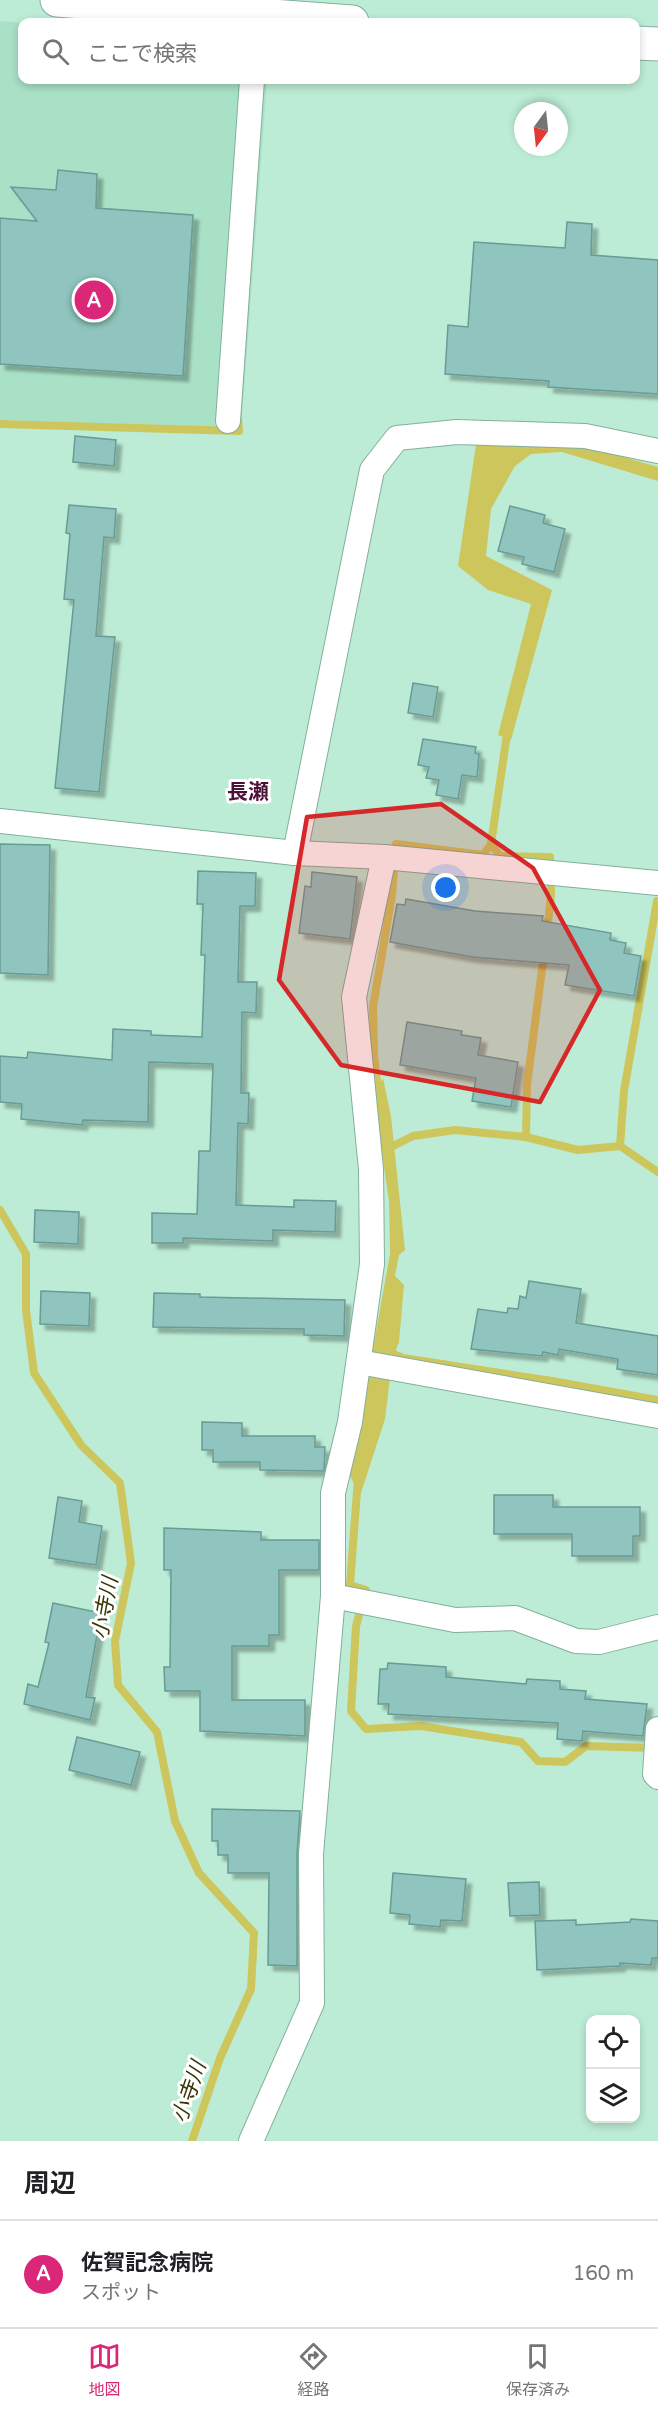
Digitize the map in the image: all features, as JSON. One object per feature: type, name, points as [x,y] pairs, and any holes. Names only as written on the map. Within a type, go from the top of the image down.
[{"type":"street","points":[[57,0],[248,18]]},
{"type":"street","points":[[640,43],[658,44]]},
{"type":"street","points":[[228,421],[252,84]]},
{"type":"street","points":[[295,853],[372,470],[397,438],[456,432],[585,436],[658,451]]},
{"type":"street","points":[[0,821],[295,853],[395,858],[658,883]]},
{"type":"street","points":[[251,2141],[312,2003],[311,1854],[352,1601],[333,1493],[350,1422],[372,1264],[370,1168],[354,997],[395,858]]},
{"type":"street","points":[[359,1362],[658,1416]]},
{"type":"street","points":[[352,1601],[455,1620],[515,1618],[576,1641],[599,1642],[657,1631]]},
{"type":"street","points":[[657,1769],[658,1730]]},
{"type":"highlighted area","points":[[441,804],[533,868],[600,990],[540,1102],[341,1065],[279,980],[307,817]]},
{"type":"shaded area","points":[[0,21],[18,23],[18,84],[267,84],[242,418],[224,427],[0,420]]},
{"type":"shaded area","points":[[477,438],[566,440],[658,467],[658,481],[562,452],[531,454],[515,466],[491,509],[486,556],[552,590],[511,740],[498,735],[531,604],[488,590],[458,566]]},
{"type":"shaded area","points":[[383,1078],[391,1116],[405,1250],[399,1255],[395,1276],[404,1285],[399,1342],[392,1361],[385,1419],[360,1496],[350,1476],[390,1254],[389,1201],[374,1099]]},
{"type":"building","points":[[58,170],[97,174],[96,208],[193,215],[183,376],[0,364],[0,218],[37,221],[11,187],[56,190]]},
{"type":"building","points":[[567,222],[592,224],[591,255],[658,260],[658,394],[548,387],[549,381],[445,374],[448,325],[468,327],[474,242],[565,248]]},
{"type":"building","points":[[75,436],[116,440],[114,466],[73,462]]},
{"type":"building","points":[[69,505],[116,509],[114,538],[104,537],[96,636],[115,637],[99,792],[55,788],[74,600],[64,599],[70,534],[66,533]]},
{"type":"building","points":[[510,506],[545,515],[543,523],[565,529],[554,572],[522,564],[524,557],[498,551]]},
{"type":"building","points":[[413,683],[438,687],[433,717],[408,713]]},
{"type":"building","points":[[423,739],[476,747],[475,753],[479,754],[477,777],[462,775],[458,799],[436,795],[439,780],[426,778],[429,767],[418,765]]},
{"type":"building","points":[[0,844],[50,845],[48,975],[0,973]]},
{"type":"building","points":[[198,871],[256,873],[255,906],[240,906],[238,982],[257,982],[256,1013],[242,1012],[241,1093],[249,1093],[248,1124],[238,1123],[236,1205],[294,1207],[294,1200],[336,1201],[335,1232],[273,1230],[273,1241],[183,1238],[183,1243],[152,1243],[152,1213],[197,1214],[199,1151],[210,1151],[213,1064],[149,1062],[148,1122],[83,1120],[82,1125],[21,1119],[22,1104],[0,1102],[0,1056],[27,1058],[28,1052],[112,1060],[113,1029],[151,1031],[151,1035],[202,1037],[205,955],[201,955],[203,904],[197,904]]},
{"type":"building","points":[[312,872],[357,877],[350,939],[299,933],[305,886],[311,887]]},
{"type":"building","points":[[406,899],[475,911],[543,916],[542,921],[611,933],[610,940],[626,943],[624,953],[641,956],[634,996],[565,985],[569,965],[472,957],[390,942],[397,904],[405,905]]},
{"type":"building","points":[[407,1022],[462,1031],[461,1035],[481,1038],[478,1055],[518,1062],[511,1107],[472,1101],[476,1078],[400,1065]]},
{"type":"building","points":[[35,1210],[79,1212],[78,1244],[34,1242]]},
{"type":"building","points":[[529,1281],[581,1289],[576,1323],[658,1336],[658,1375],[617,1369],[618,1359],[559,1349],[558,1355],[543,1352],[542,1356],[471,1349],[478,1309],[507,1313],[508,1308],[518,1309],[520,1296],[526,1298]]},
{"type":"building","points":[[41,1291],[90,1293],[89,1326],[40,1324]]},
{"type":"building","points":[[154,1293],[200,1294],[200,1297],[345,1300],[344,1336],[304,1335],[304,1329],[153,1327]]},
{"type":"building","points":[[202,1422],[242,1423],[242,1436],[315,1436],[315,1447],[325,1447],[324,1471],[260,1470],[260,1462],[213,1462],[213,1450],[202,1450]]},
{"type":"building","points":[[494,1495],[553,1495],[553,1507],[640,1507],[640,1536],[633,1536],[633,1556],[572,1556],[572,1534],[494,1534]]},
{"type":"building","points":[[58,1497],[82,1501],[79,1522],[102,1526],[96,1565],[49,1558]]},
{"type":"building","points":[[164,1528],[261,1532],[261,1540],[319,1540],[319,1570],[279,1570],[279,1635],[269,1635],[269,1646],[232,1646],[232,1700],[305,1700],[305,1736],[200,1731],[200,1691],[165,1691],[164,1667],[170,1667],[171,1570],[164,1570]]},
{"type":"building","points":[[53,1603],[101,1613],[86,1697],[95,1698],[90,1720],[24,1704],[28,1684],[38,1687],[49,1643],[45,1642]]},
{"type":"building","points":[[388,1663],[446,1667],[446,1677],[526,1684],[527,1679],[560,1681],[560,1689],[586,1691],[585,1699],[647,1704],[643,1736],[583,1731],[582,1741],[557,1739],[558,1723],[388,1714],[389,1704],[378,1704],[380,1669],[387,1669]]},
{"type":"building","points":[[77,1737],[140,1752],[131,1785],[69,1770]]},
{"type":"building","points":[[212,1809],[300,1811],[297,1854],[297,1966],[268,1965],[269,1873],[228,1873],[228,1855],[218,1855],[218,1841],[212,1841]]},
{"type":"building","points":[[393,1873],[466,1879],[462,1921],[441,1920],[440,1927],[409,1924],[410,1915],[390,1913]]},
{"type":"building","points":[[539,1882],[540,1915],[510,1916],[508,1883]]},
{"type":"building","points":[[631,1919],[658,1921],[658,1958],[652,1958],[651,1965],[620,1963],[620,1966],[537,1970],[535,1921],[576,1920],[576,1925],[630,1922]]},
{"type":"waterway","points":[[0,424],[239,431],[238,415]]},
{"type":"waterway","points":[[379,1098],[374,1055],[373,1007],[392,895],[396,844],[483,855],[491,844],[508,727]]},
{"type":"waterway","points":[[491,844],[500,856],[550,857],[551,895],[547,932]]},
{"type":"waterway","points":[[620,1146],[624,1091],[657,901]]},
{"type":"waterway","points":[[526,1137],[527,1085],[544,954]]},
{"type":"waterway","points":[[391,1147],[413,1136],[455,1130],[526,1137],[578,1150],[620,1146],[658,1172]]},
{"type":"waterway","name":"小寺川","points":[[0,1210],[26,1254],[26,1310],[34,1373],[81,1445],[120,1483],[131,1563],[115,1641],[118,1685],[157,1732],[175,1821],[199,1873],[254,1933],[251,1989],[220,2058],[192,2141]]},
{"type":"waterway","points":[[384,1350],[403,1358],[658,1400]]},
{"type":"waterway","points":[[358,1478],[350,1585],[366,1590],[356,1626],[351,1711],[366,1729],[421,1726],[521,1742],[538,1761],[565,1762],[586,1746],[654,1748]]},
{"type":"place","name":"佐賀記念病院","points":[[94,300]]},
{"type":"district","name":"長瀬","points":[[248,792]]}]
